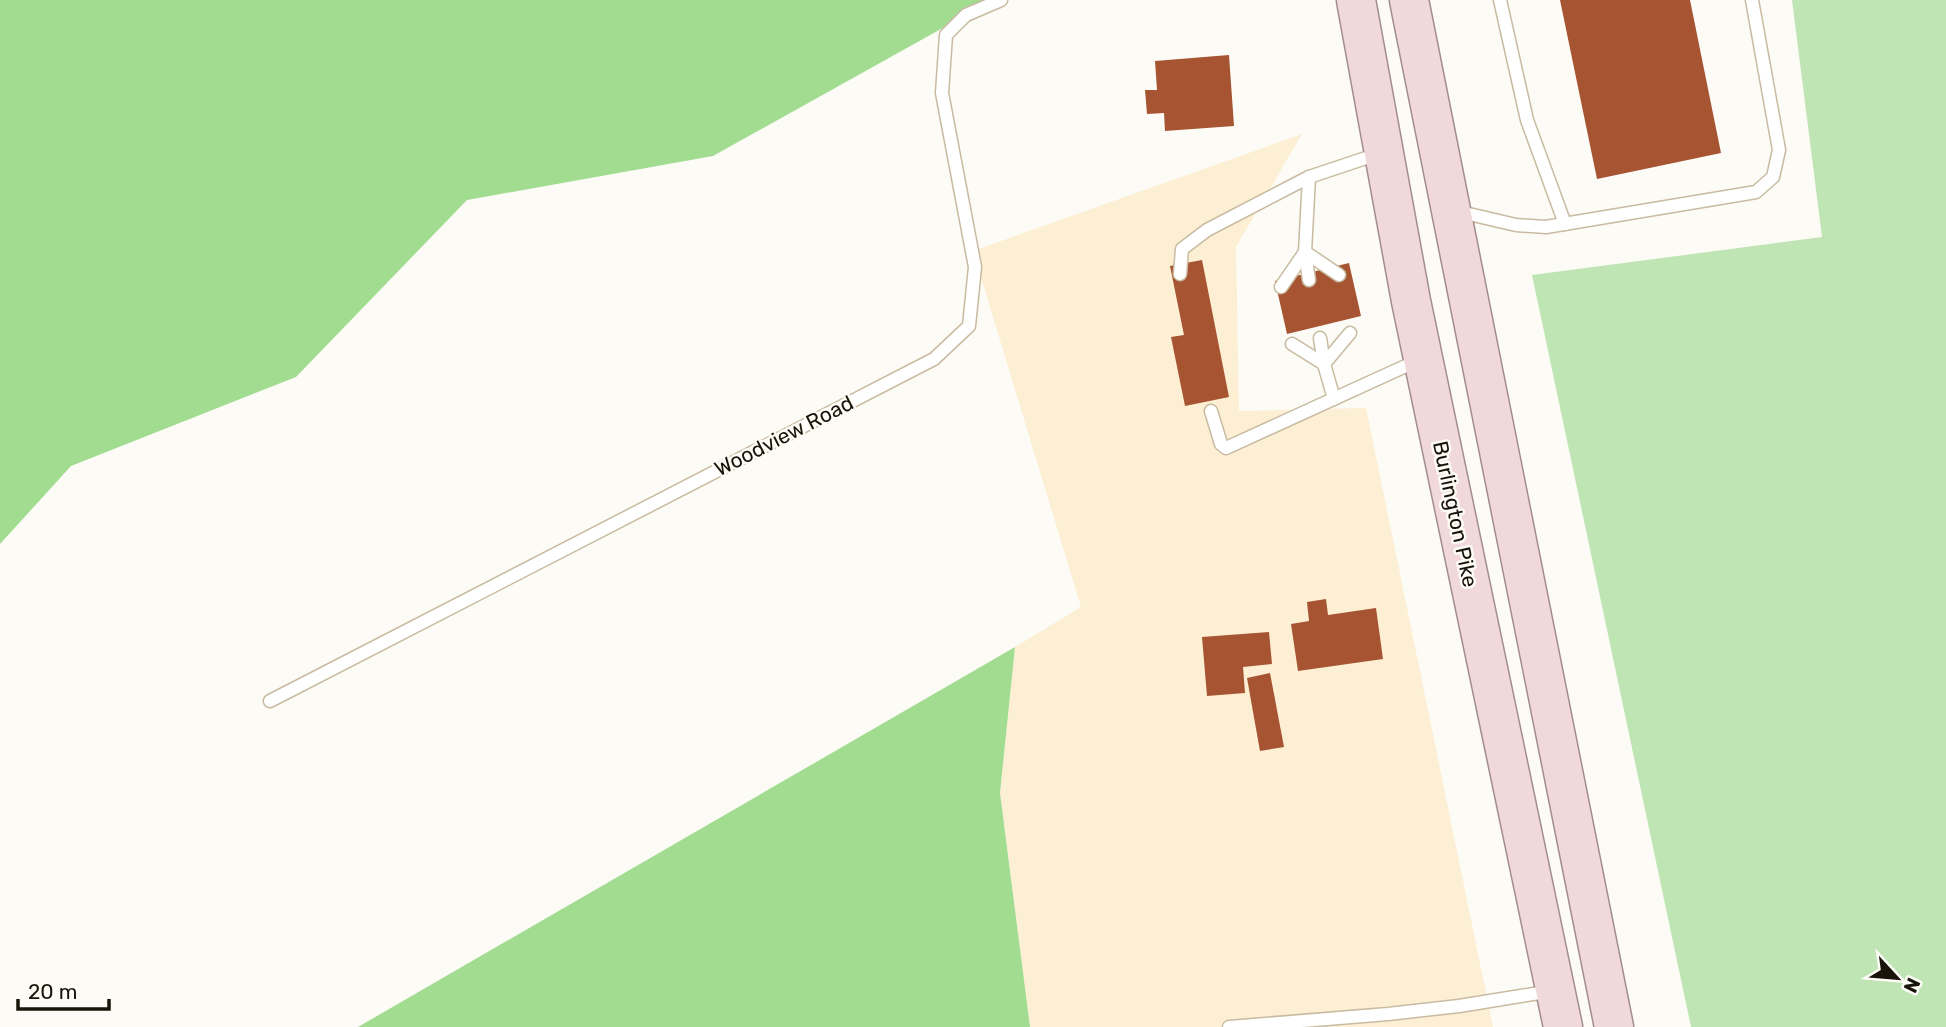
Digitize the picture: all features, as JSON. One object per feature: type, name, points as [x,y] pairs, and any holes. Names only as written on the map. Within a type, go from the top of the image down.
[{"type":"highway","name":"Burlington Pike","points":[[1356,0],[1423,358],[1559,1009]]},
{"type":"highway","points":[[1409,0],[1614,1027]]},
{"type":"lane","name":"Woodview Road","points":[[270,701],[934,359],[969,326],[975,267],[942,93],[946,35],[966,15],[1000,0]]},
{"type":"lane","points":[[1500,0],[1527,120],[1564,224]]},
{"type":"lane","points":[[1452,210],[1516,225],[1546,227],[1756,192],[1773,177],[1779,150],[1752,0]]},
{"type":"lane","points":[[1180,274],[1182,249],[1207,230],[1309,177],[1384,151]]},
{"type":"lane","points":[[1309,177],[1305,252],[1309,280]]},
{"type":"lane","points":[[1305,252],[1339,275]]},
{"type":"lane","points":[[1281,287],[1305,252]]},
{"type":"lane","points":[[1324,364],[1350,333]]},
{"type":"lane","points":[[1320,338],[1334,399]]},
{"type":"lane","points":[[1292,344],[1324,364]]},
{"type":"lane","points":[[1211,411],[1221,444],[1226,448],[1423,358]]},
{"type":"lane","points":[[1229,1027],[1459,1006],[1559,1009]]},
{"type":"shaded area","points":[[1302,134],[1236,247],[1239,411],[1366,408],[1493,1027],[1030,1027],[1000,793],[1015,647],[1081,607],[973,251]]},
{"type":"green space","points":[[0,0],[1001,0],[966,15],[713,156],[467,200],[296,377],[71,466],[0,544]]},
{"type":"green space","points":[[1792,0],[1946,0],[1946,1027],[1691,1027],[1532,275],[1822,237]]},
{"type":"green space","points":[[1015,647],[1000,793],[1030,1027],[358,1027]]},
{"type":"building","points":[[1560,0],[1690,0],[1721,153],[1597,179]]},
{"type":"building","points":[[1229,55],[1234,126],[1165,131],[1164,113],[1147,114],[1145,90],[1157,90],[1155,61]]},
{"type":"building","points":[[1202,260],[1229,397],[1185,406],[1171,337],[1184,335],[1170,266]]},
{"type":"building","points":[[1349,263],[1361,316],[1287,334],[1275,281]]},
{"type":"building","points":[[1326,599],[1328,615],[1376,608],[1383,659],[1298,671],[1291,624],[1309,621],[1307,602]]},
{"type":"building","points":[[1269,632],[1272,664],[1243,667],[1245,693],[1207,696],[1202,637]]},
{"type":"building","points":[[1270,673],[1284,747],[1260,751],[1247,678]]}]
